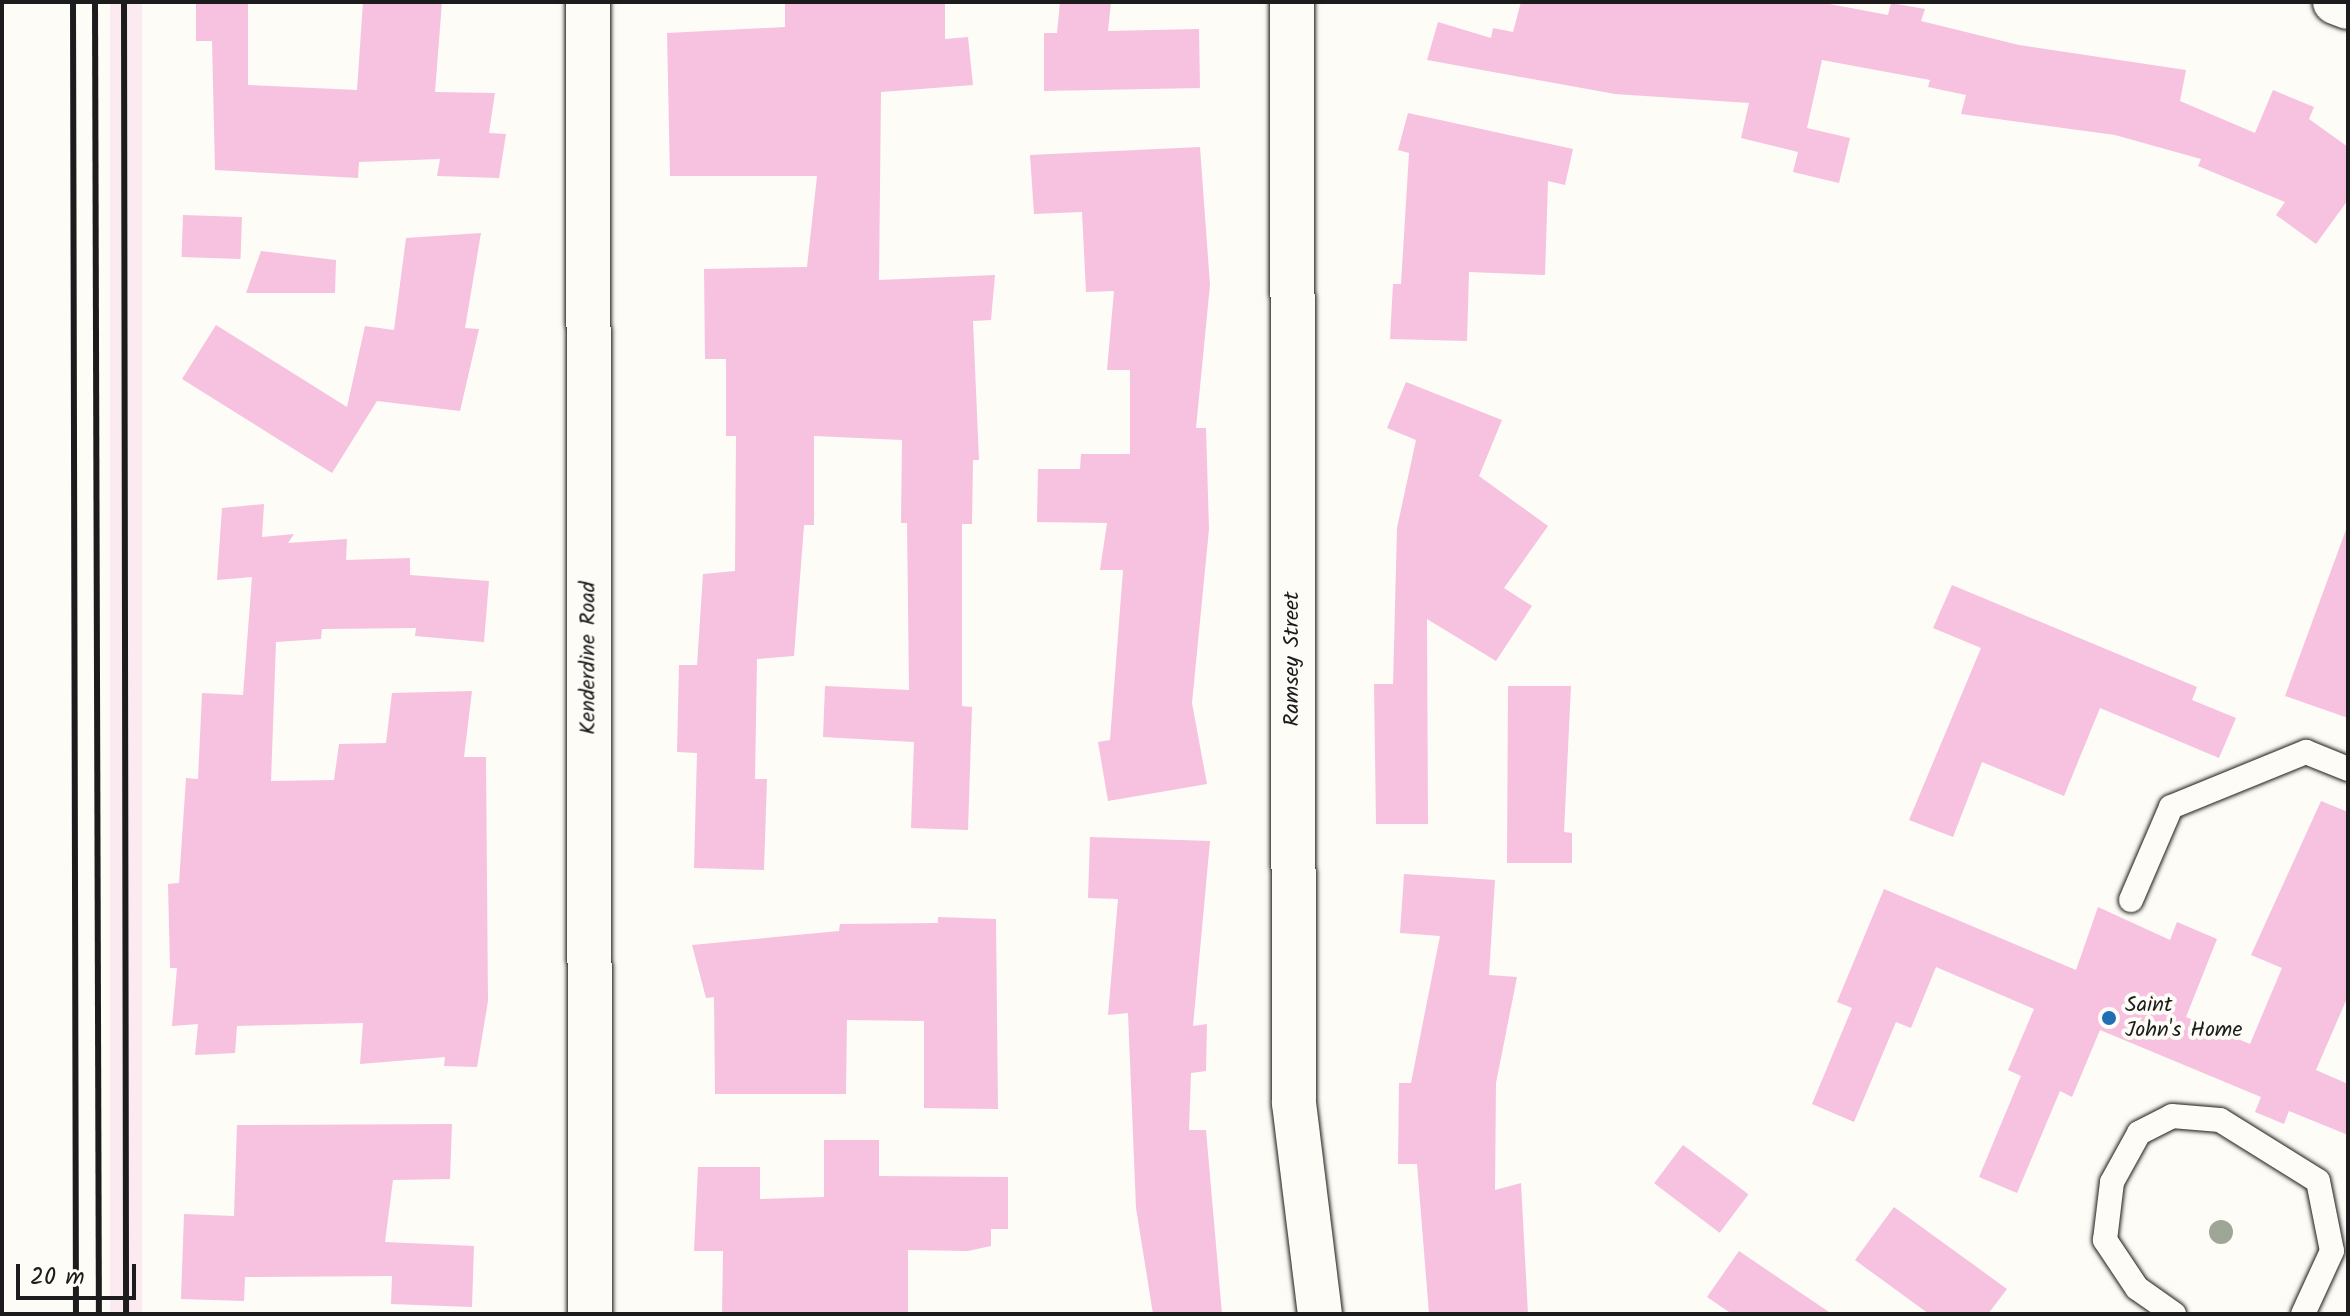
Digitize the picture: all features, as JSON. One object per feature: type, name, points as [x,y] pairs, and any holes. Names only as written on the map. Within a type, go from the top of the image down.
[{"type":"street","name":"Kenderdine Road","points":[[588,2],[590,1314]]},
{"type":"street","name":"Ramsey Street","points":[[1292,2],[1294,1103],[1320,1314]]},
{"type":"street","points":[[2335,2],[2348,7]]},
{"type":"lane","points":[[2131,900],[2171,807],[2306,752],[2348,769]]},
{"type":"lane","points":[[2174,1314],[2137,1288],[2105,1240],[2112,1182],[2139,1133],[2172,1116],[2220,1120],[2318,1181],[2332,1251],[2303,1314]]},
{"type":"shaded area","points":[[110,2],[142,2],[142,1314],[110,1314]]},
{"type":"building","points":[[196,2],[248,2],[248,85],[357,90],[363,2],[442,2],[435,92],[495,93],[489,133],[506,134],[499,178],[437,176],[440,159],[359,162],[358,178],[215,170],[212,41],[196,41]]},
{"type":"building","points":[[785,2],[945,2],[945,39],[968,37],[973,85],[881,92],[879,280],[995,275],[991,320],[973,321],[979,460],[973,460],[972,524],[962,524],[962,706],[972,707],[968,830],[911,828],[914,742],[823,737],[825,686],[909,690],[907,523],[901,523],[902,440],[814,436],[814,525],[804,525],[794,656],[757,659],[755,779],[767,779],[764,870],[694,868],[697,753],[677,752],[679,665],[697,665],[703,574],[735,571],[736,436],[726,436],[726,359],[705,359],[704,269],[807,267],[817,176],[670,176],[667,33],[785,27]]},
{"type":"building","points":[[1060,2],[1111,2],[1108,31],[1199,29],[1200,88],[1044,91],[1044,33],[1057,33]]},
{"type":"building","points":[[1521,2],[1819,2],[1888,15],[1891,3],[1925,9],[1921,21],[2019,45],[2186,70],[2180,101],[2255,133],[2273,90],[2314,107],[2309,119],[2348,147],[2348,200],[2316,244],[2276,215],[2285,202],[2198,166],[2201,159],[2115,135],[1961,114],[1966,95],[1928,87],[1930,80],[1822,60],[1807,128],[1850,138],[1839,183],[1793,172],[1798,152],[1741,138],[1749,103],[1615,94],[1427,60],[1438,22],[1491,38],[1493,28],[1513,32]]},
{"type":"building","points":[[1408,113],[1573,149],[1565,185],[1548,181],[1545,275],[1469,272],[1467,341],[1390,339],[1393,284],[1401,284],[1409,153],[1398,150]]},
{"type":"building","points":[[1200,147],[1210,285],[1196,428],[1206,428],[1209,529],[1192,703],[1207,784],[1108,801],[1098,742],[1110,740],[1123,570],[1100,570],[1107,523],[1037,522],[1038,469],[1080,469],[1081,454],[1130,454],[1130,370],[1107,370],[1114,291],[1086,292],[1082,212],[1034,214],[1030,155]]},
{"type":"building","points":[[183,215],[242,217],[240,259],[182,257]]},
{"type":"building","points":[[481,233],[465,328],[479,329],[460,411],[377,401],[332,473],[182,379],[216,325],[347,407],[365,326],[394,330],[406,238]]},
{"type":"building","points":[[261,251],[336,260],[335,293],[246,293]]},
{"type":"building","points":[[1406,382],[1502,420],[1479,476],[1548,526],[1504,588],[1532,606],[1496,661],[1427,619],[1428,824],[1376,824],[1374,684],[1393,684],[1397,528],[1416,440],[1387,428]]},
{"type":"building","points":[[264,504],[262,537],[294,534],[288,543],[347,539],[346,560],[410,558],[410,575],[489,581],[484,642],[415,636],[416,628],[322,629],[321,639],[276,642],[271,781],[334,780],[339,744],[386,743],[392,693],[472,691],[464,757],[486,757],[488,1001],[477,1067],[444,1066],[445,1057],[360,1064],[363,1023],[237,1026],[235,1053],[195,1055],[198,1024],[172,1026],[177,968],[170,968],[168,884],[179,883],[186,778],[198,779],[202,693],[243,695],[252,577],[217,580],[222,508]]},
{"type":"building","points":[[2348,527],[2348,718],[2285,696]]},
{"type":"building","points":[[1952,585],[2197,687],[2192,700],[2236,718],[2219,758],[2100,708],[2064,796],[1982,762],[1953,837],[1909,820],[1981,648],[1933,628]]},
{"type":"building","points":[[1508,686],[1571,686],[1564,832],[1572,833],[1572,863],[1507,863]]},
{"type":"building","name":"Saint John's Home","points":[[2321,801],[2348,812],[2348,996],[2316,1070],[2348,1084],[2348,1135],[2289,1111],[2284,1124],[2255,1112],[2261,1097],[2100,1030],[2072,1097],[2060,1091],[2017,1193],[1979,1177],[2021,1076],[2008,1070],[2034,1009],[1936,967],[1911,1028],[1896,1022],[1854,1122],[1812,1104],[1852,1008],[1837,1002],[1884,889],[2076,970],[2098,907],[2170,940],[2177,922],[2217,939],[2186,1017],[2250,1044],[2282,968],[2251,955]]},
{"type":"building","points":[[1090,837],[1210,841],[1193,1026],[1207,1024],[1206,1071],[1191,1073],[1189,1130],[1206,1130],[1222,1314],[1153,1314],[1136,1208],[1128,1013],[1108,1015],[1118,899],[1088,898]]},
{"type":"building","points":[[1404,874],[1495,880],[1489,975],[1517,977],[1496,1083],[1495,1190],[1521,1183],[1528,1314],[1429,1314],[1417,1164],[1398,1164],[1399,1083],[1411,1083],[1440,936],[1400,933]]},
{"type":"building","points":[[938,917],[996,919],[998,1109],[924,1108],[924,1021],[847,1020],[846,1094],[715,1094],[714,997],[706,998],[692,945],[839,931],[840,924],[938,923]]},
{"type":"building","points":[[452,1124],[450,1179],[393,1180],[385,1242],[474,1246],[472,1307],[391,1304],[392,1276],[245,1277],[244,1301],[181,1299],[184,1214],[234,1216],[237,1125]]},
{"type":"building","points":[[824,1140],[879,1140],[879,1176],[1008,1177],[1008,1229],[991,1229],[991,1246],[968,1251],[908,1250],[908,1314],[722,1314],[723,1251],[694,1251],[698,1167],[760,1167],[760,1199],[824,1197]]},
{"type":"building","points":[[1683,1145],[1748,1194],[1720,1233],[1654,1183]]},
{"type":"building","points":[[1894,1207],[2007,1289],[1988,1314],[1929,1314],[1855,1260]]},
{"type":"building","points":[[1739,1251],[1832,1314],[1732,1314],[1707,1297]]},
{"type":"railway","points":[[73,2],[76,1314]]},
{"type":"railway","points":[[95,2],[99,1314]]},
{"type":"railway","points":[[124,2],[126,1314]]},
{"type":"place","name":"Saint John's Home","points":[[2109,1018]]}]
